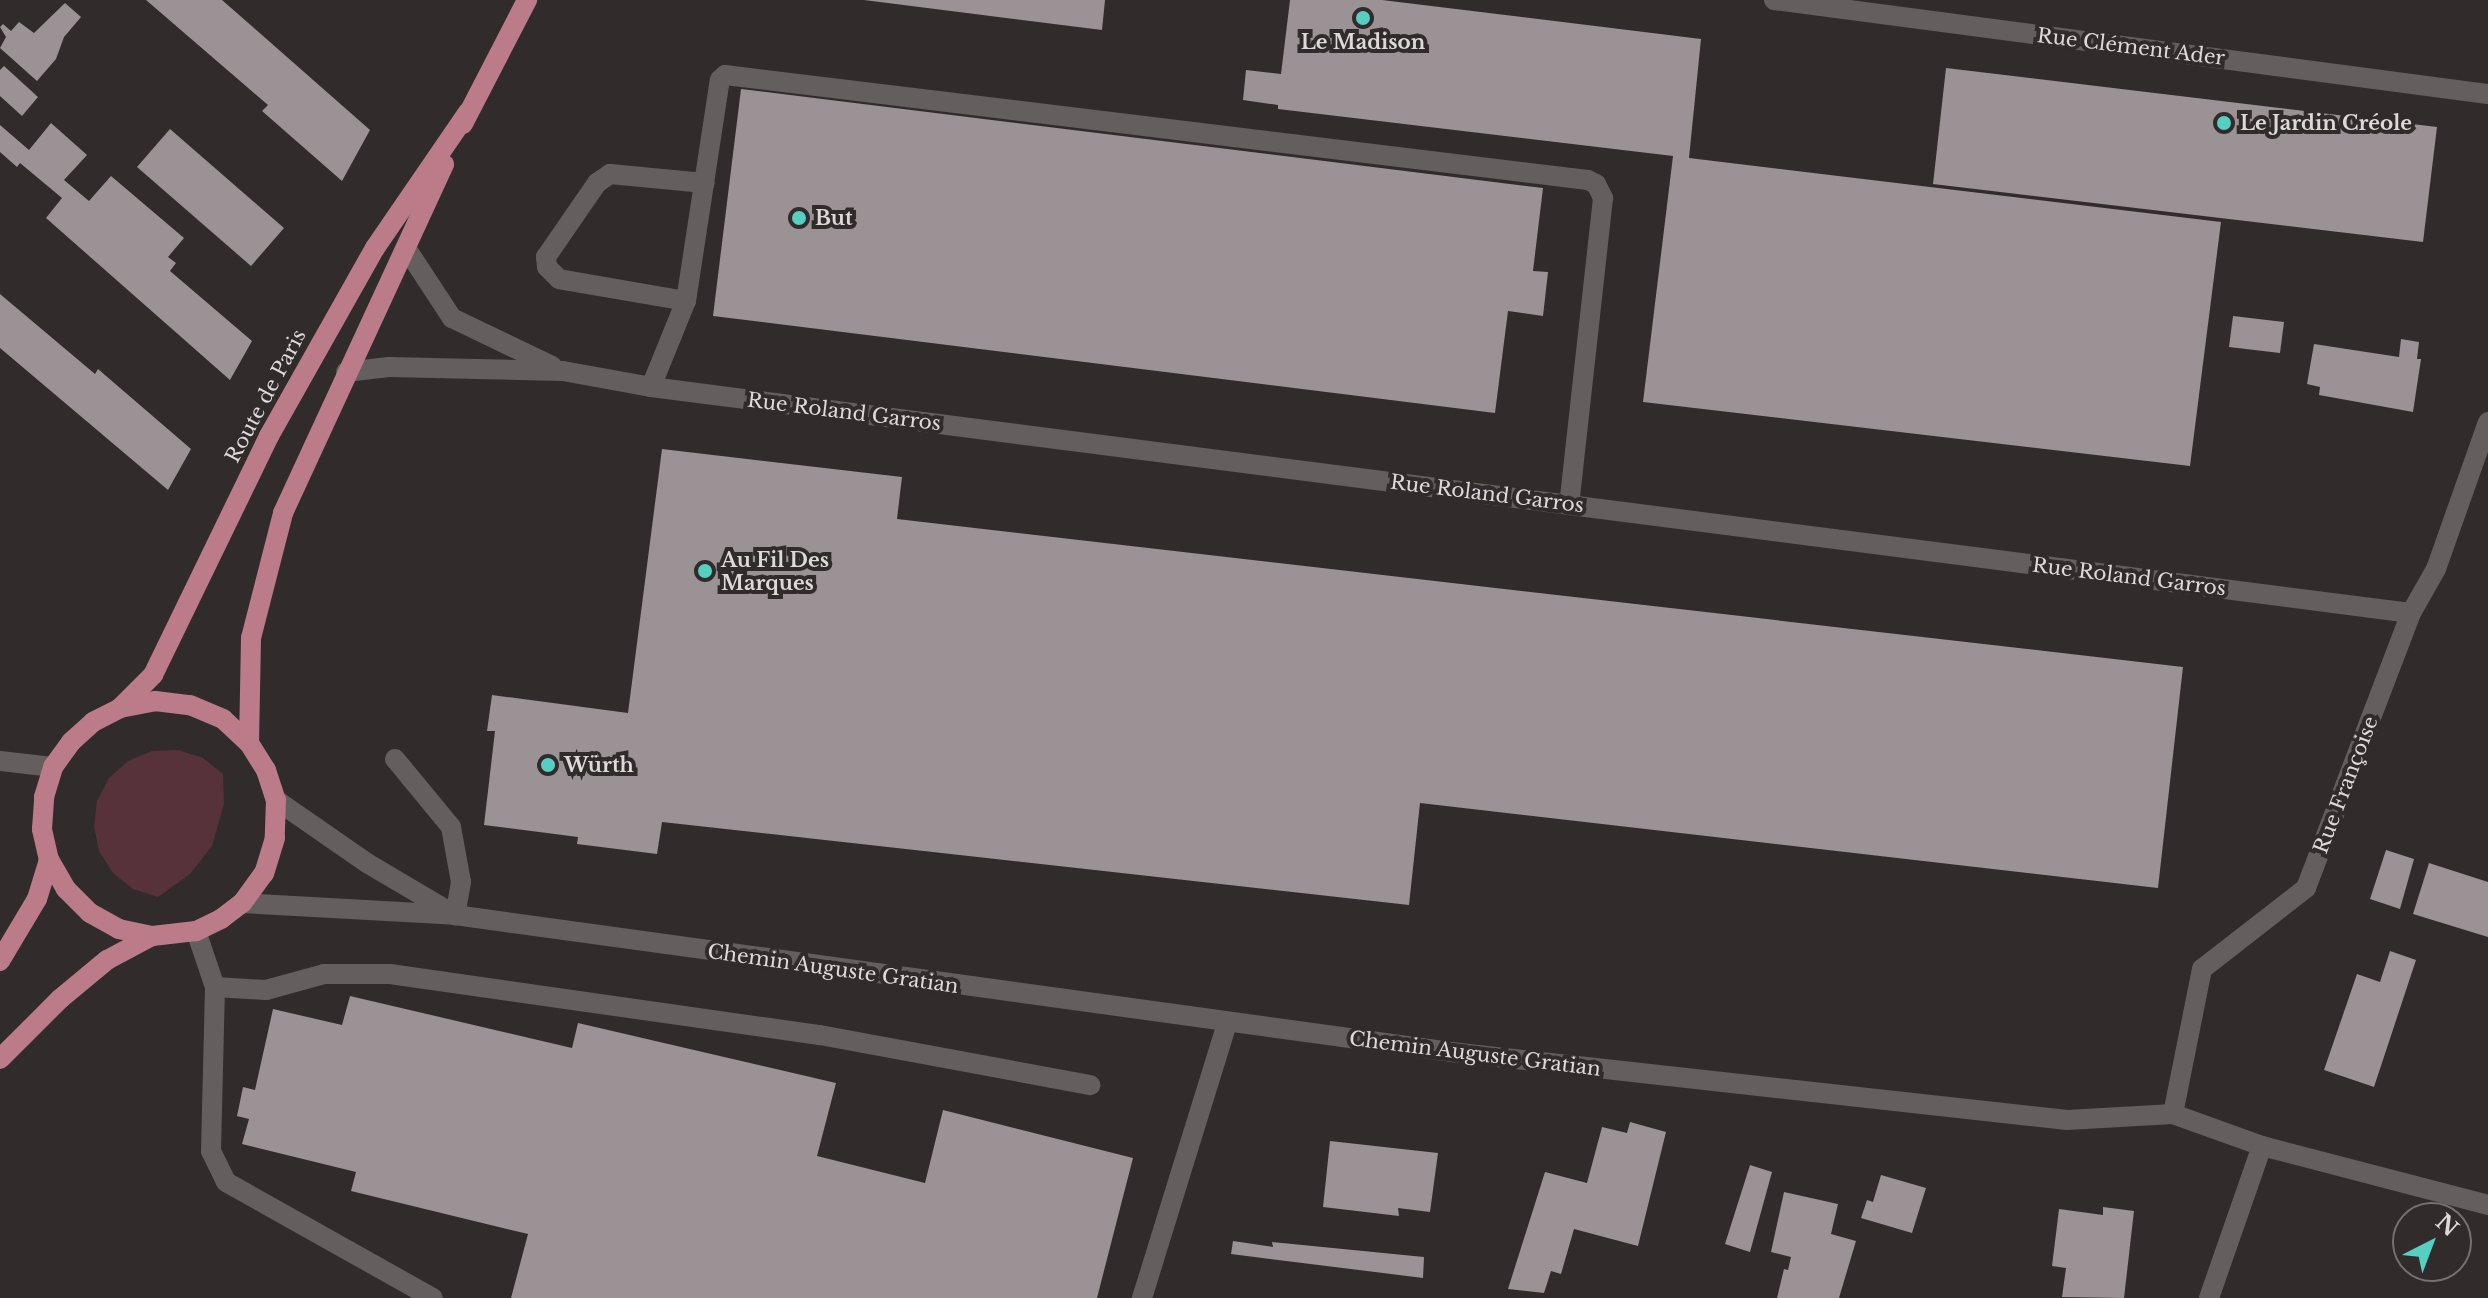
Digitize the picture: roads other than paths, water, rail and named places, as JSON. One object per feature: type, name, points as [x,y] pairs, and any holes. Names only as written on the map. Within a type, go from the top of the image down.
[{"type":"main road","name":"Route de Paris","points":[[249,743],[251,638],[283,513],[468,112],[527,0]]},
{"type":"main road","name":"Route de Paris","points":[[120,708],[153,675],[284,409],[375,248],[468,112]]},
{"type":"main road","name":"Route de Paris","points":[[155,701],[190,705],[223,719],[249,743],[266,770],[276,800],[275,838],[264,873],[242,903],[221,919],[196,931],[152,936],[119,929],[90,913],[66,889],[49,860],[42,829],[44,797],[53,767],[71,742],[93,722],[120,708],[155,701]]},
{"type":"main road","name":"Route de Paris","points":[[0,961],[37,899],[49,860]]},
{"type":"main road","name":"Route de Paris","points":[[0,1059],[60,999],[107,960],[152,936]]},
{"type":"street","name":"Rue Clément Ader","points":[[1774,0],[2488,94]]},
{"type":"street","points":[[651,387],[686,301],[720,80],[725,75],[1588,180],[1596,184],[1603,198],[1569,505]]},
{"type":"street","points":[[686,301],[559,279],[547,267],[546,257],[597,183],[610,174],[705,183]]},
{"type":"street","name":"Rue Roland Garros","points":[[406,248],[452,318],[563,371]]},
{"type":"street","name":"Rue Roland Garros","points":[[346,372],[404,367],[563,371],[651,387],[2411,613]]},
{"type":"street","name":"Rue Françoise","points":[[2173,1114],[2202,969],[2306,888],[2411,613],[2436,569],[2488,422]]},
{"type":"street","points":[[395,759],[451,827],[461,882],[455,915]]},
{"type":"street","points":[[0,761],[53,767]]},
{"type":"street","name":"Chemin Auguste Gratian","points":[[276,800],[329,838],[455,915]]},
{"type":"street","name":"Chemin Auguste Gratian","points":[[242,903],[455,915],[1227,1024],[2067,1120],[2173,1114],[2262,1146],[2488,1205]]},
{"type":"street","points":[[196,931],[215,987],[211,1151],[226,1182],[433,1298]]},
{"type":"street","points":[[215,987],[266,990],[324,974],[390,974],[820,1035],[1090,1085]]},
{"type":"street","points":[[1142,1298],[1227,1024]]},
{"type":"street","points":[[2209,1298],[2262,1146]]},
{"type":"place","name":"Le Madison","points":[[1363,18]]},
{"type":"place","name":"Le Jardin Créole","points":[[2224,123]]},
{"type":"place","name":"But","points":[[799,218]]},
{"type":"place","name":"Au Fil Des Marques","points":[[705,571]]},
{"type":"place","name":"Würth","points":[[548,765]]}]
